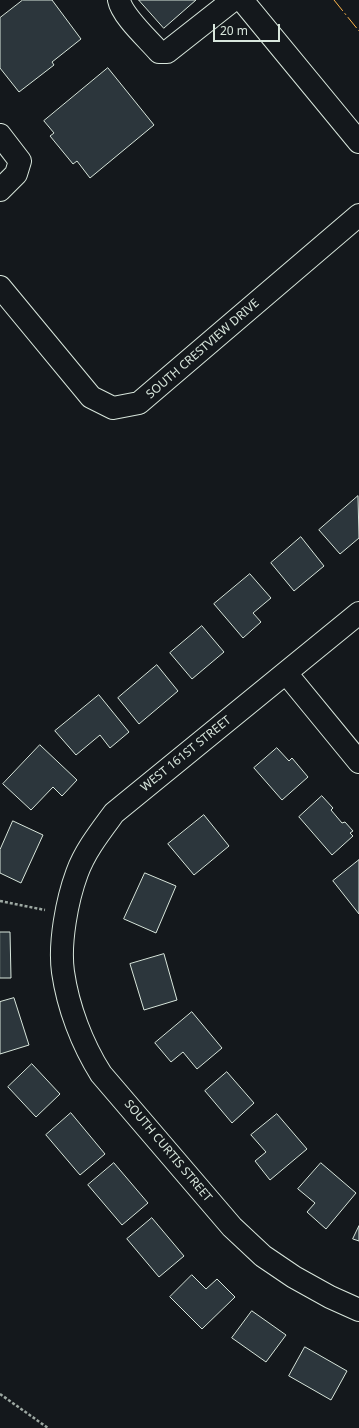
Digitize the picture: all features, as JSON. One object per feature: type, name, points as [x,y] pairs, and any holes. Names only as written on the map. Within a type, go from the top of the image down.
[{"type":"street","points":[[119,0],[120,5],[127,16],[159,52],[167,52],[233,0]]},
{"type":"street","points":[[242,0],[359,142]]},
{"type":"street","points":[[0,135],[20,161],[16,174],[0,190]]},
{"type":"street","name":"SOUTH CRESTVIEW DRIVE","points":[[0,287],[91,397],[113,408],[126,406],[139,403],[359,215]]},
{"type":"street","name":"WEST 161ST STREET","points":[[66,923],[77,872],[94,840],[114,813],[359,613]]},
{"type":"street","points":[[286,673],[359,762]]},
{"type":"street","name":"SOUTH CURTIS STREET","points":[[66,923],[63,971],[79,1032],[90,1056],[102,1074],[232,1226],[258,1251],[294,1277],[330,1297],[359,1310]]},
{"type":"path","points":[[0,901],[66,923]]},
{"type":"path","points":[[0,1394],[48,1428]]},
{"type":"building","points":[[23,0],[52,0],[81,39],[52,62],[54,65],[19,92],[0,68],[0,18]]},
{"type":"building","points":[[139,0],[196,0],[164,28]]},
{"type":"building","points":[[108,68],[154,125],[90,178],[77,161],[73,164],[50,136],[54,133],[44,121]]},
{"type":"building","points":[[358,496],[359,538],[340,554],[319,530]]},
{"type":"building","points":[[301,537],[324,566],[294,591],[271,563]]},
{"type":"building","points":[[250,574],[271,598],[253,613],[261,622],[243,638],[214,604]]},
{"type":"building","points":[[202,626],[224,652],[192,679],[170,653]]},
{"type":"building","points":[[157,665],[178,691],[139,724],[118,698]]},
{"type":"building","points":[[99,695],[129,732],[110,748],[100,735],[76,755],[55,731]]},
{"type":"building","points":[[40,745],[77,780],[62,796],[53,787],[31,810],[3,784]]},
{"type":"building","points":[[277,748],[289,761],[292,758],[308,777],[282,800],[254,768]]},
{"type":"building","points":[[322,796],[333,808],[331,810],[342,823],[345,822],[353,831],[350,833],[353,836],[332,855],[299,817]]},
{"type":"building","points":[[204,815],[229,846],[194,875],[168,844]]},
{"type":"building","points":[[13,821],[43,835],[21,883],[0,873],[0,850]]},
{"type":"building","points":[[359,860],[359,914],[333,881]]},
{"type":"building","points":[[145,873],[176,886],[156,933],[124,919]]},
{"type":"building","points":[[0,932],[10,932],[11,978],[0,978]]},
{"type":"building","points":[[164,954],[177,1000],[144,1010],[130,964]]},
{"type":"building","points":[[14,998],[29,1045],[0,1054],[0,1002]]},
{"type":"building","points":[[192,1012],[222,1048],[197,1069],[183,1052],[171,1062],[155,1043]]},
{"type":"building","points":[[32,1064],[60,1094],[36,1117],[8,1087]]},
{"type":"building","points":[[227,1072],[254,1103],[232,1123],[205,1091]]},
{"type":"building","points":[[71,1113],[105,1154],[80,1175],[46,1135]]},
{"type":"building","points":[[277,1114],[307,1149],[270,1180],[255,1161],[266,1152],[251,1135]]},
{"type":"building","points":[[114,1163],[148,1203],[122,1225],[88,1185]]},
{"type":"building","points":[[321,1163],[356,1193],[326,1229],[307,1212],[315,1203],[298,1189]]},
{"type":"building","points":[[152,1218],[184,1256],[159,1277],[127,1239]]},
{"type":"building","points":[[359,1226],[359,1241],[353,1239]]},
{"type":"building","points":[[192,1275],[206,1289],[217,1279],[235,1297],[202,1329],[170,1297]]},
{"type":"building","points":[[252,1311],[286,1335],[266,1362],[232,1338]]},
{"type":"building","points":[[305,1347],[347,1371],[331,1400],[289,1376]]},
{"type":"power","points":[[334,0],[359,31]]}]
